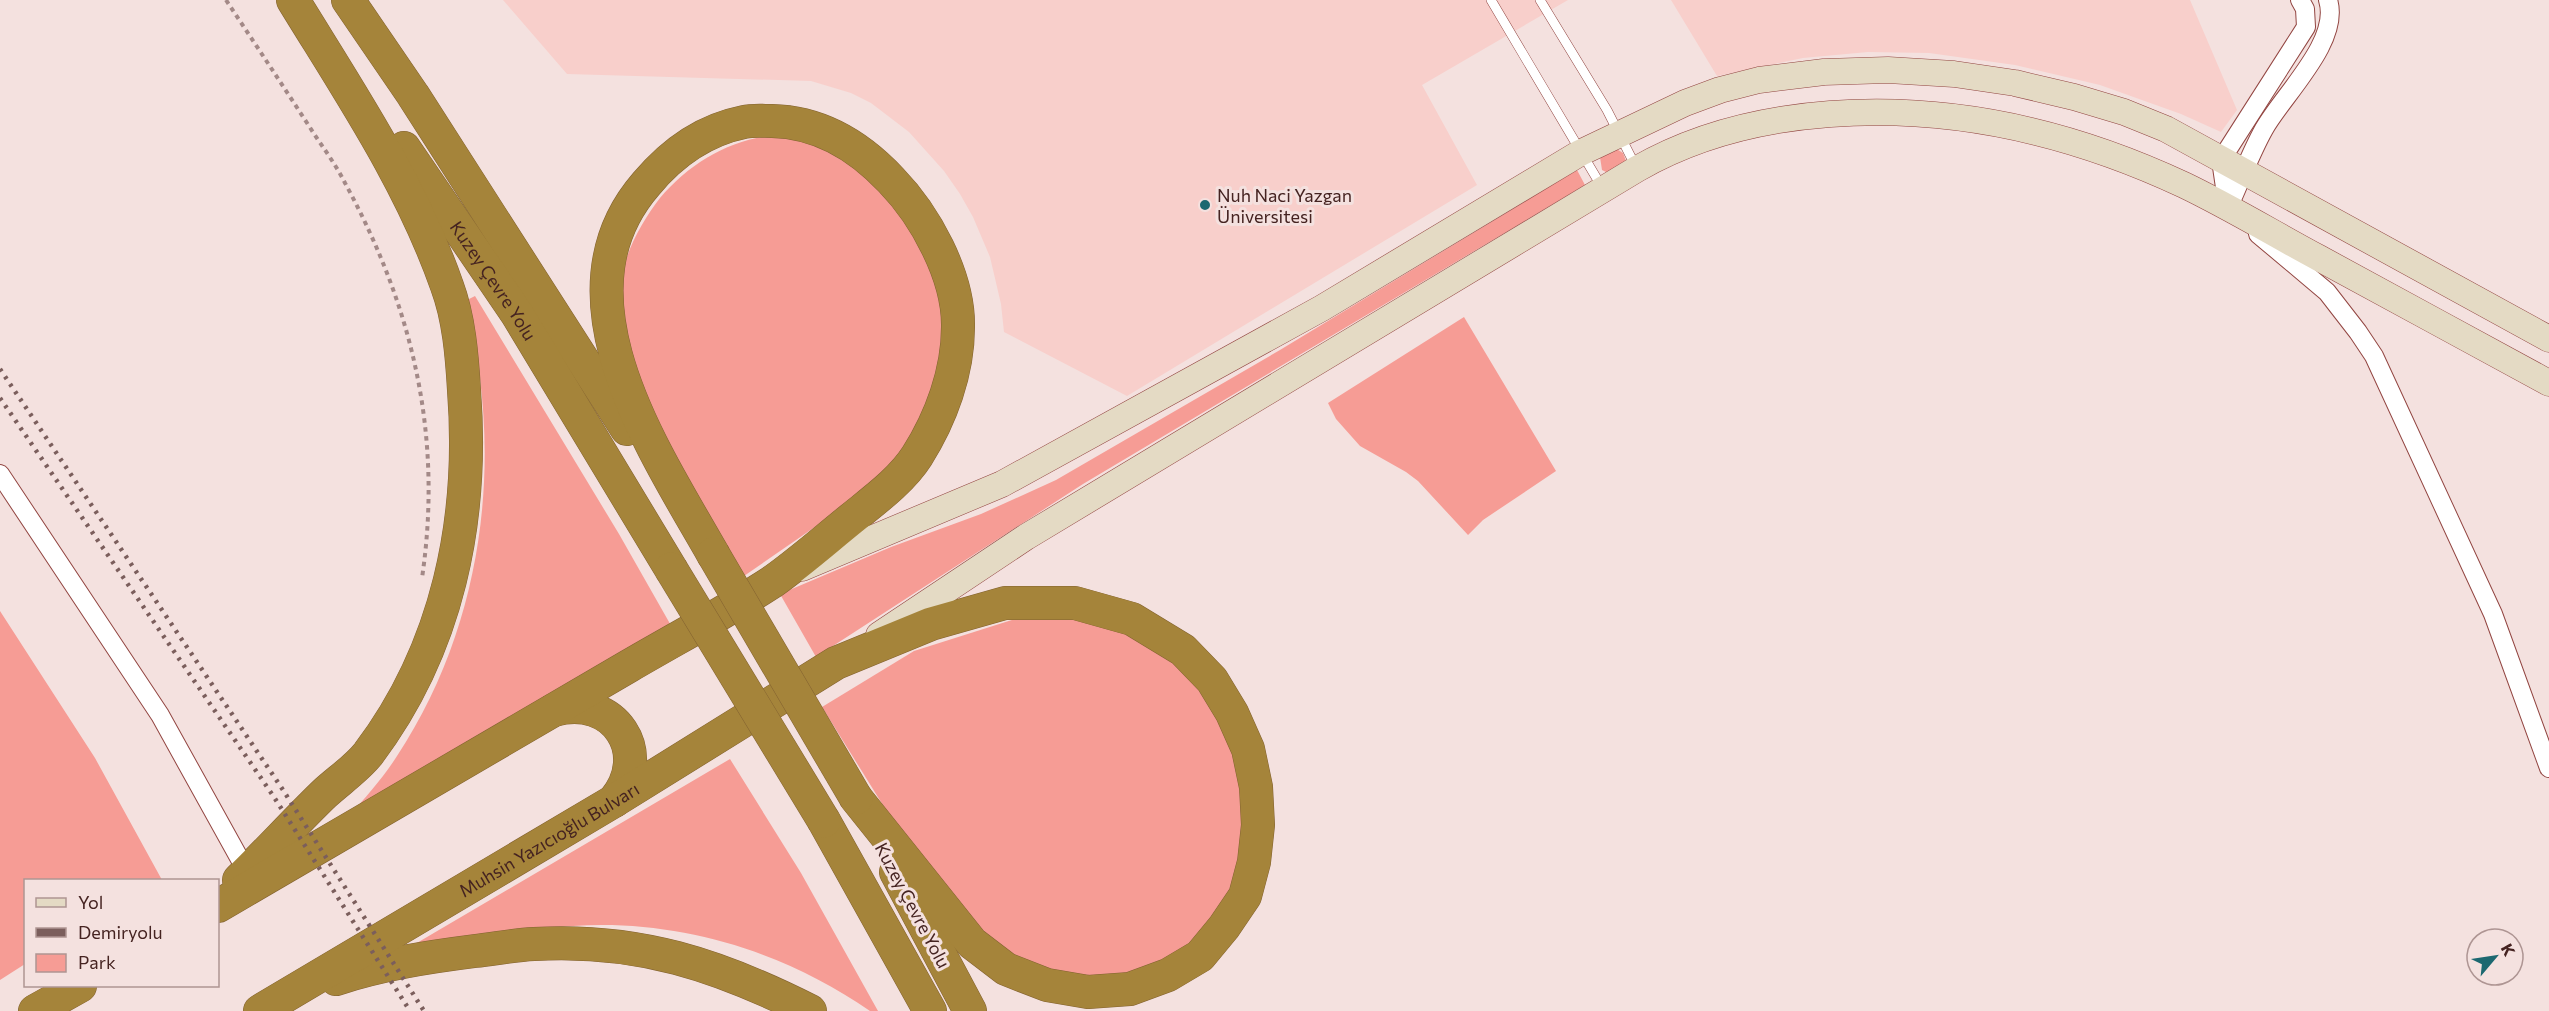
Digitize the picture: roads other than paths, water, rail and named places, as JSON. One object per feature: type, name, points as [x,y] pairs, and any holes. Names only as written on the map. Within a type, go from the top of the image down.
[{"type":"highway","points":[[219,903],[323,795],[366,757],[394,717],[418,674],[448,592],[461,532],[466,480],[467,422],[462,359],[448,289],[421,218],[380,140],[293,0]]},
{"type":"highway","name":"Kuzey Çevre Yolu","points":[[304,0],[517,314],[824,821],[930,1011]]},
{"type":"highway","name":"Kuzey Çevre Yolu","points":[[348,0],[413,95],[630,434],[713,554]]},
{"type":"highway","points":[[219,903],[554,710],[774,580],[879,497],[915,460],[939,414],[954,371],[959,324],[950,279],[932,236],[906,195],[873,161],[836,135],[790,121],[746,121],[705,135],[667,159],[637,194],[615,236],[606,288],[612,347],[633,405],[664,467],[713,554],[856,798]]},
{"type":"highway","name":"Muhsin Yazıcıoğlu Bulvarı","points":[[279,1006],[836,663],[931,624],[1005,603],[1075,603],[1132,619],[1183,650],[1212,680],[1248,749],[1256,787],[1258,825],[1254,861],[1245,896],[1224,927],[1200,956],[1168,975],[1130,989],[1088,992],[1047,985],[1006,969],[972,943],[856,798]]},
{"type":"highway","points":[[554,710],[566,707],[589,708],[610,718],[625,736],[631,759],[630,771],[622,792],[614,801]]},
{"type":"highway","name":"Kuzey Çevre Yolu","points":[[856,798],[970,1011]]},
{"type":"highway","points":[[279,1006],[354,973],[414,959],[533,944],[587,944],[636,949],[683,958],[729,973],[810,1011]]},
{"type":"highway","points":[[35,1011],[78,987]]},
{"type":"street","points":[[2300,0],[2306,9],[2306,27],[2221,160],[2228,208],[2327,292],[2374,356],[2493,614],[2549,768]]},
{"type":"street","points":[[2228,208],[2264,128],[2309,64],[2328,30],[2331,10],[2328,0]]},
{"type":"street","points":[[774,580],[1002,484],[1322,308],[1580,153],[1685,103],[1720,90],[1759,80],[1824,72],[1924,71],[2015,83],[2107,106],[2166,129],[2549,339]]},
{"type":"street","points":[[836,663],[1026,537],[1637,169],[1684,146],[1755,124],[1841,113],[1916,113],[2006,125],[2066,140],[2129,161],[2186,186],[2549,383]]},
{"type":"street","points":[[0,474],[160,715],[247,872]]},
{"type":"lane","points":[[1491,0],[1603,189]]},
{"type":"lane","points":[[1540,0],[1620,134],[1637,169]]},
{"type":"railway","points":[[0,369],[283,790],[424,1011]]},
{"type":"railway","points":[[0,398],[274,797],[410,1011]]},
{"type":"place","name":"Nuh Naci Yazgan Üniversitesi","points":[[1205,205]]}]
